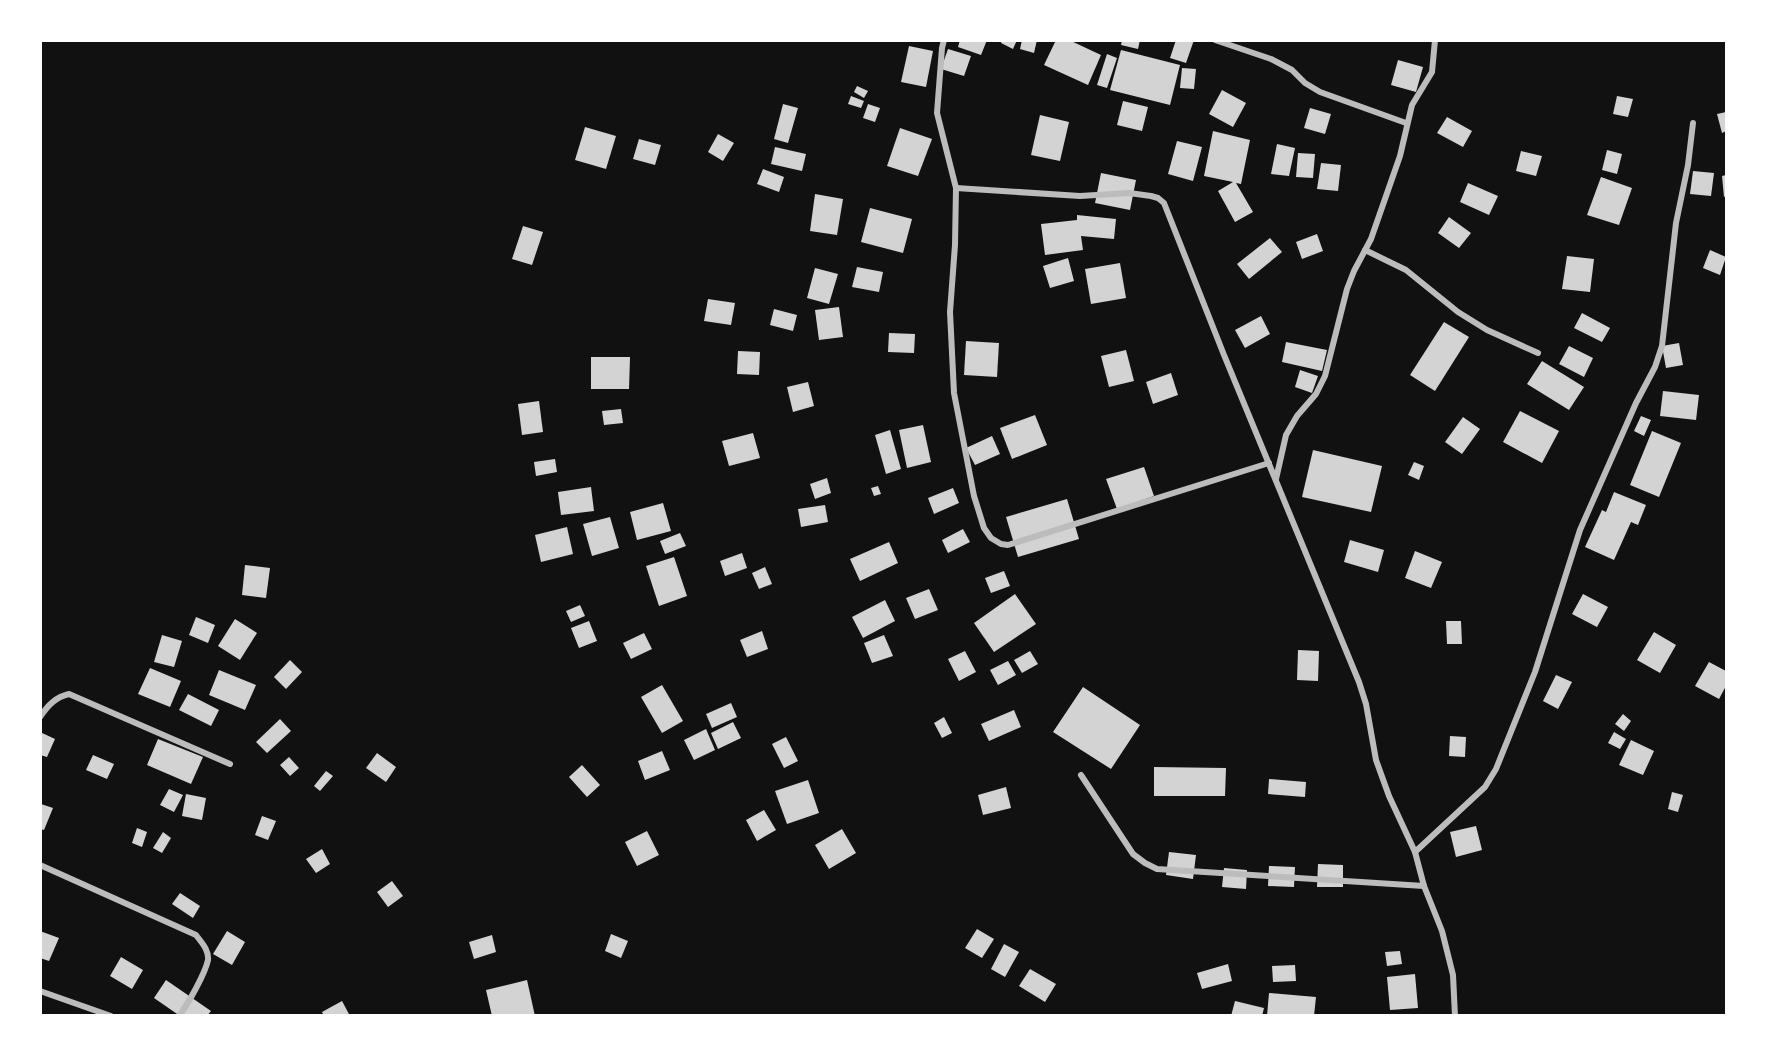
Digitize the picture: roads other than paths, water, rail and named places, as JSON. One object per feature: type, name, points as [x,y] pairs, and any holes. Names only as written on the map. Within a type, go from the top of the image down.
[{"type":"street","points":[[944,40],[938,112],[956,188],[950,312],[954,393],[974,496],[984,528],[991,538],[1008,545],[1269,463]]},
{"type":"street","points":[[1215,40],[1270,59],[1292,70],[1305,83],[1320,92],[1406,123]]},
{"type":"street","points":[[1276,479],[1286,435],[1297,416],[1316,394],[1325,376],[1347,289],[1371,239],[1400,156],[1412,105],[1432,72],[1435,40]]},
{"type":"street","points":[[1415,852],[1485,787],[1496,769],[1535,672],[1580,530],[1636,403],[1655,367],[1662,346],[1676,223],[1688,165],[1693,123]]},
{"type":"street","points":[[956,188],[1080,196],[1129,193],[1151,196],[1164,203],[1359,682],[1366,704],[1376,759],[1389,796],[1415,852],[1424,886],[1442,931],[1453,975],[1455,1016]]},
{"type":"street","points":[[1365,250],[1406,270],[1467,318],[1487,330],[1538,353]]},
{"type":"street","points":[[40,717],[46,708],[60,697],[69,694],[230,764]]},
{"type":"street","points":[[1081,775],[1133,854],[1157,868],[1424,886]]},
{"type":"street","points":[[40,865],[196,935],[205,946],[208,961],[179,1016]]},
{"type":"street","points":[[40,991],[111,1016]]}]
